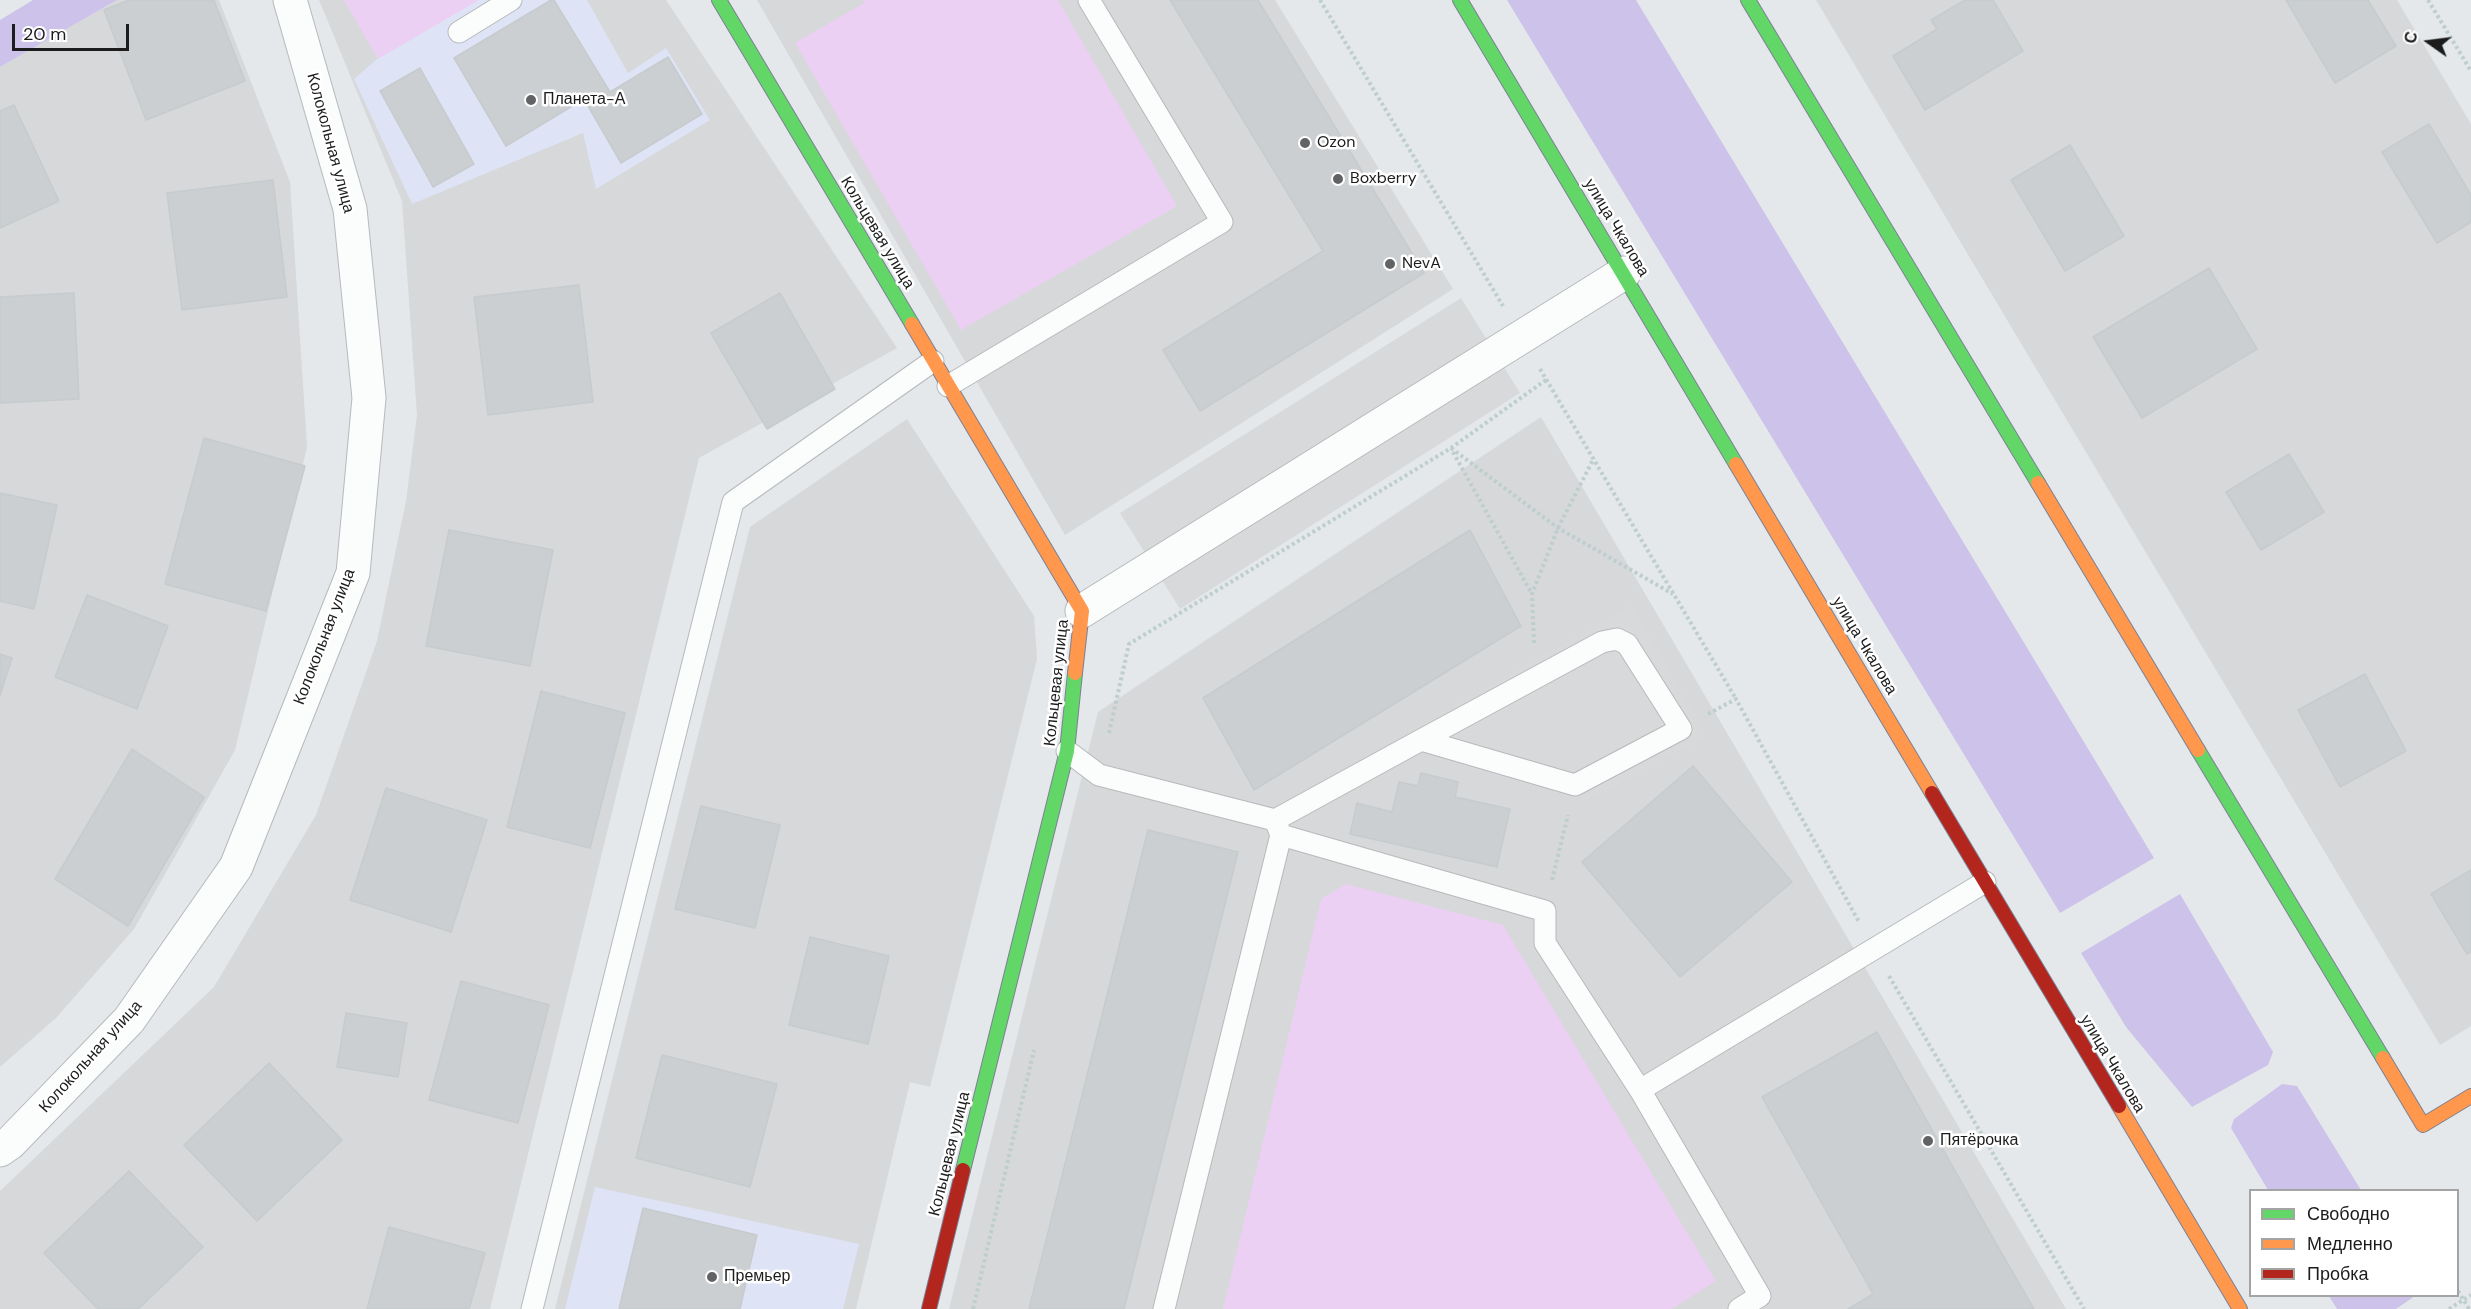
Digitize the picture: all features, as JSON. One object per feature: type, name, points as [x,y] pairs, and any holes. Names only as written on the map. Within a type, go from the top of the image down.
[{"type":"street","name":"Колокольная улица","points":[[0,1150],[10,1143],[129,1020],[236,867],[352,573],[369,398],[350,209],[290,0]]},
{"type":"street","name":"Кольцевая улица","points":[[719,0],[1082,611],[1067,751],[929,1309]]},
{"type":"street","name":"улица Чкалова","points":[[1460,0],[2240,1309]]},
{"type":"street","points":[[1748,0],[2423,1125],[2471,1096]]},
{"type":"street","points":[[1082,611],[1624,273]]},
{"type":"lane","points":[[459,32],[511,0]]},
{"type":"lane","points":[[948,386],[1222,222],[1089,0]]},
{"type":"lane","points":[[532,1309],[733,502],[933,361]]},
{"type":"lane","points":[[1164,1309],[1278,828],[1421,740],[1602,642],[1617,639],[1627,644],[1681,729],[1575,785],[1421,740]]},
{"type":"lane","points":[[1067,751],[1099,775],[1545,911],[1545,944],[1640,1090],[1760,1296],[1739,1309]]},
{"type":"lane","points":[[1640,1090],[1985,882]]},
{"type":"path","points":[[2428,0],[2471,71]]},
{"type":"path","points":[[1532,594],[1451,448],[1558,528],[1675,595]]},
{"type":"path","points":[[1534,647],[1532,594],[1558,528],[1594,458]]},
{"type":"path","points":[[1681,729],[1736,699],[1874,950],[2084,1309]]},
{"type":"path","points":[[1545,911],[1575,785]]},
{"type":"path","points":[[2459,1294],[2469,1309]]},
{"type":"path","points":[[2449,1309],[2471,1295]]},
{"type":"shaded area","points":[[33,0],[117,0],[0,67],[0,20]]},
{"type":"shaded area","points":[[117,0],[219,0],[290,182],[307,447],[235,750],[134,929],[56,1018],[0,1067],[0,67]]},
{"type":"shaded area","points":[[319,0],[666,0],[897,348],[699,458],[490,1309],[0,1309],[0,1191],[214,987],[316,815],[377,641],[406,501],[417,415],[402,201]]},
{"type":"shaded area","name":"Планета-А","points":[[344,0],[587,0],[628,73],[666,48],[710,120],[596,189],[583,133],[412,204],[354,79],[378,58]]},
{"type":"shaded area","points":[[344,0],[479,0],[378,59]]},
{"type":"shaded area","points":[[757,0],[1275,0],[1453,289],[1065,535]]},
{"type":"shaded area","points":[[863,0],[1058,0],[1177,206],[961,330],[795,43],[864,3]]},
{"type":"shaded area","points":[[1507,0],[1636,0],[2154,858],[2060,913]]},
{"type":"shaded area","points":[[1816,0],[2397,0],[2471,124],[2471,1026],[2440,1045]]},
{"type":"shaded area","points":[[1461,298],[1520,393],[1180,609],[1120,513]]},
{"type":"shaded area","points":[[1541,417],[2066,1309],[949,1309],[1098,712]]},
{"type":"shaded area","points":[[907,419],[1034,616],[1037,659],[930,1087],[910,1082],[856,1309],[555,1309],[750,527]]},
{"type":"shaded area","points":[[1632,605],[1707,737],[1587,800],[1454,763],[1430,720]]},
{"type":"shaded area","points":[[1346,884],[1503,925],[1716,1281],[1672,1309],[1223,1309],[1321,899]]},
{"type":"shaded area","points":[[2180,894],[2273,1052],[2268,1065],[2192,1107],[2126,1027],[2081,953]]},
{"type":"shaded area","points":[[2282,1084],[2297,1086],[2360,1189],[2267,1189],[2231,1128],[2234,1119]]},
{"type":"shaded area","name":"Премьер","points":[[595,1187],[859,1244],[843,1309],[565,1309]]},
{"type":"shaded area","points":[[2330,1297],[2414,1297],[2396,1309],[2337,1309]]},
{"type":"building","points":[[129,0],[214,0],[245,81],[146,120],[104,10]]},
{"type":"building","points":[[554,0],[610,92],[668,57],[702,114],[621,163],[584,99],[506,146],[454,58]]},
{"type":"building","points":[[1170,0],[1258,0],[1424,273],[1200,411],[1163,350],[1323,251]]},
{"type":"building","points":[[1965,0],[1993,0],[2023,51],[1925,110],[1893,56],[1937,29],[1931,20]]},
{"type":"building","points":[[2286,0],[2368,0],[2396,46],[2335,83]]},
{"type":"building","points":[[420,68],[474,164],[433,187],[380,91]]},
{"type":"building","points":[[14,105],[59,201],[0,228],[0,111]]},
{"type":"building","points":[[2429,124],[2471,195],[2471,222],[2437,243],[2382,152]]},
{"type":"building","points":[[2070,145],[2124,236],[2065,271],[2011,180]]},
{"type":"building","points":[[273,180],[287,297],[182,310],[167,193]]},
{"type":"building","points":[[2209,268],[2257,349],[2142,418],[2093,337]]},
{"type":"building","points":[[579,285],[593,402],[488,415],[474,297]]},
{"type":"building","points":[[74,293],[79,399],[0,403],[0,297]]},
{"type":"building","points":[[780,293],[835,389],[767,429],[711,333]]},
{"type":"building","points":[[204,438],[305,466],[266,611],[165,584]]},
{"type":"building","points":[[2289,454],[2324,512],[2261,550],[2226,492]]},
{"type":"building","points":[[0,493],[57,505],[34,609],[0,601]]},
{"type":"building","points":[[449,530],[553,550],[530,666],[426,646]]},
{"type":"building","points":[[1470,530],[1521,626],[1254,790],[1203,698]]},
{"type":"building","points":[[87,595],[168,626],[137,709],[55,677]]},
{"type":"building","points":[[0,654],[12,658],[0,695]]},
{"type":"building","points":[[2365,674],[2406,751],[2340,787],[2298,710]]},
{"type":"building","points":[[541,691],[625,713],[590,848],[507,827]]},
{"type":"building","points":[[132,749],[204,797],[128,926],[55,879]]},
{"type":"building","points":[[1693,766],[1792,882],[1680,977],[1582,862]]},
{"type":"building","points":[[1421,773],[1458,782],[1455,797],[1510,809],[1497,867],[1350,834],[1357,803],[1392,812],[1399,782],[1418,786]]},
{"type":"building","points":[[386,788],[487,820],[451,932],[350,900]]},
{"type":"building","points":[[701,806],[780,825],[755,928],[675,909]]},
{"type":"building","points":[[1148,830],[1238,852],[1124,1309],[1029,1309]]},
{"type":"building","points":[[2471,870],[2471,952],[2467,954],[2431,894]]},
{"type":"building","points":[[810,937],[889,956],[868,1044],[789,1025]]},
{"type":"building","points":[[461,981],[549,1005],[518,1123],[429,1100]]},
{"type":"building","points":[[346,1013],[407,1023],[398,1077],[337,1067]]},
{"type":"building","points":[[1877,1032],[2034,1309],[1848,1309],[1873,1294],[1762,1097]]},
{"type":"building","points":[[662,1055],[777,1084],[750,1187],[636,1158]]},
{"type":"building","points":[[269,1063],[342,1140],[257,1221],[184,1145]]},
{"type":"building","points":[[129,1171],[203,1247],[138,1309],[98,1309],[44,1253]]},
{"type":"building","points":[[643,1208],[757,1235],[740,1309],[619,1309]]},
{"type":"building","points":[[389,1227],[485,1253],[469,1309],[367,1309]]},
{"type":"traffic: fast","points":[[719,0],[912,324]]},
{"type":"traffic: fast","points":[[1460,0],[1736,464]]},
{"type":"traffic: fast","points":[[1748,0],[2038,483]]},
{"type":"traffic: fast","points":[[963,1170],[1067,751],[1075,673]]},
{"type":"traffic: fast","points":[[2198,750],[2383,1058]]},
{"type":"traffic: slow","points":[[912,324],[1082,611],[1075,673]]},
{"type":"traffic: slow","points":[[1736,464],[1932,793]]},
{"type":"traffic: slow","points":[[2038,483],[2198,750]]},
{"type":"traffic: slow","points":[[2383,1058],[2423,1125],[2471,1096]]},
{"type":"traffic: slow","points":[[2119,1106],[2240,1309]]},
{"type":"traffic: jam","points":[[1932,793],[2119,1106]]},
{"type":"traffic: jam","points":[[929,1309],[963,1170]]},
{"type":"place","name":"Планета-А","points":[[531,100]]},
{"type":"place","name":"Ozon","points":[[1305,143]]},
{"type":"place","name":"Boxberry","points":[[1338,179]]},
{"type":"place","name":"NevA","points":[[1390,264]]},
{"type":"place","name":"Пятёрочка","points":[[1928,1141]]},
{"type":"place","name":"Премьер","points":[[712,1277]]}]
